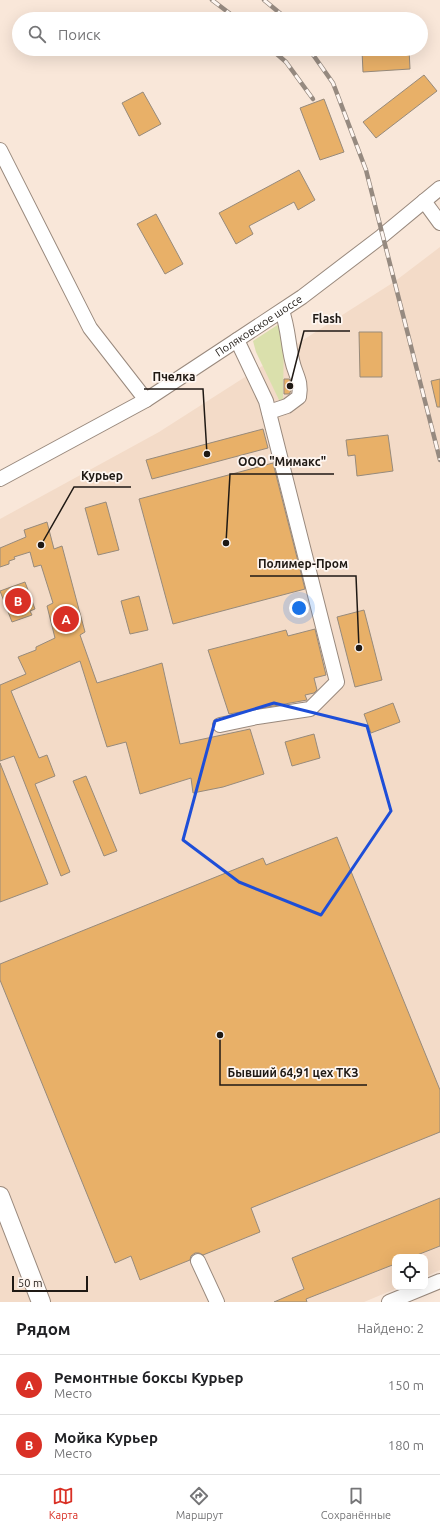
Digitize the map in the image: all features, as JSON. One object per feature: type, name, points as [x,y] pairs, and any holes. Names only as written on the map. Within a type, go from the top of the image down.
[{"type":"main road","points":[[0,1196],[41,1302]]},
{"type":"street","points":[[1,153],[90,328],[146,400]]},
{"type":"street","name":"Поляковское шоссе","points":[[0,478],[146,400],[282,311],[382,236],[440,188]]},
{"type":"street","points":[[424,201],[440,223]]},
{"type":"street","points":[[269,412],[287,406],[298,396],[300,387],[292,361],[286,321],[282,311]]},
{"type":"street","points":[[220,725],[257,717],[310,709],[337,682],[266,401],[237,340]]},
{"type":"street","points":[[198,1261],[217,1302]]},
{"type":"street","points":[[389,1302],[440,1281]]},
{"type":"highlighted area","points":[[274,703],[367,726],[391,811],[321,915],[239,882],[183,840],[215,721]]},
{"type":"shaded area","points":[[440,247],[440,1270],[428,1276],[428,1254],[392,1254],[393,1290],[364,1302],[0,1302],[0,519],[159,432],[394,282]]},
{"type":"green space","points":[[279,324],[284,332],[283,402],[280,402],[256,352],[253,341]]},
{"type":"building","points":[[362,56],[409,56],[410,69],[363,72]]},
{"type":"building","points":[[424,75],[437,91],[376,138],[363,122]]},
{"type":"building","points":[[143,92],[161,124],[139,136],[122,103]]},
{"type":"building","points":[[324,99],[344,152],[320,160],[300,108]]},
{"type":"building","points":[[299,170],[315,200],[298,210],[294,202],[249,226],[253,234],[236,244],[219,213]]},
{"type":"building","points":[[156,214],[183,264],[165,274],[137,224]]},
{"type":"building","points":[[359,332],[382,332],[382,377],[360,377]]},
{"type":"building","points":[[284,379],[290,380],[291,391],[289,394],[284,394]]},
{"type":"building","points":[[440,379],[440,407],[437,407],[431,381]]},
{"type":"building","points":[[263,429],[268,448],[152,479],[146,460]]},
{"type":"building","points":[[388,435],[393,471],[357,476],[355,455],[348,456],[346,440]]},
{"type":"building","points":[[273,463],[305,589],[173,624],[139,499]]},
{"type":"building","points":[[106,502],[119,550],[98,555],[85,508]]},
{"type":"building","points":[[47,522],[54,549],[62,546],[85,632],[80,635],[97,683],[162,663],[180,744],[250,729],[264,774],[223,787],[193,793],[191,778],[140,794],[126,742],[107,747],[80,661],[11,691],[39,758],[47,755],[55,776],[35,784],[70,872],[61,876],[14,756],[0,761],[0,685],[26,674],[18,657],[36,650],[36,647],[55,638],[47,606],[53,603],[41,565],[34,567],[30,552],[14,557],[15,559],[9,561],[9,564],[0,567],[0,548],[26,537],[24,530]]},
{"type":"building","points":[[25,582],[35,609],[30,611],[32,615],[12,622],[0,591]]},
{"type":"building","points":[[139,596],[148,630],[130,634],[121,601]]},
{"type":"building","points":[[364,610],[382,680],[355,687],[337,617]]},
{"type":"building","points":[[315,629],[326,675],[314,678],[317,690],[314,693],[305,695],[307,700],[229,714],[208,650],[286,630],[288,636]]},
{"type":"building","points":[[393,703],[400,722],[371,733],[364,714]]},
{"type":"building","points":[[314,734],[320,758],[292,766],[285,742]]},
{"type":"building","points":[[0,763],[48,884],[0,902]]},
{"type":"building","points":[[86,776],[117,851],[104,856],[73,781]]},
{"type":"building","points":[[337,837],[440,1090],[440,1132],[251,1208],[260,1232],[203,1255],[195,1253],[191,1256],[190,1260],[140,1280],[131,1256],[115,1263],[0,980],[0,964],[263,858],[266,865]]},
{"type":"building","points":[[440,1198],[440,1246],[420,1254],[392,1254],[392,1265],[306,1299],[307,1302],[274,1302],[304,1289],[292,1258]]},
{"type":"railway","points":[[212,0],[228,12]]},
{"type":"railway","points":[[264,0],[279,12]]},
{"type":"railway","points":[[279,56],[286,62],[313,99]]},
{"type":"railway","points":[[314,56],[333,83],[366,170],[440,460]]},
{"type":"place","name":"Flash","points":[[290,386]]},
{"type":"place","name":"Пчелка","points":[[207,454]]},
{"type":"place","name":"ООО \"Мимакс\"","points":[[226,543]]},
{"type":"place","name":"Курьер","points":[[41,545]]},
{"type":"place","name":"Мойка Курьер","points":[[18,601]]},
{"type":"place","name":"Ремонтные боксы Курьер","points":[[66,619]]},
{"type":"place","name":"Полимер-Пром","points":[[359,648]]},
{"type":"place","name":"Бывший 64,91 цех ТКЗ","points":[[220,1035]]}]
